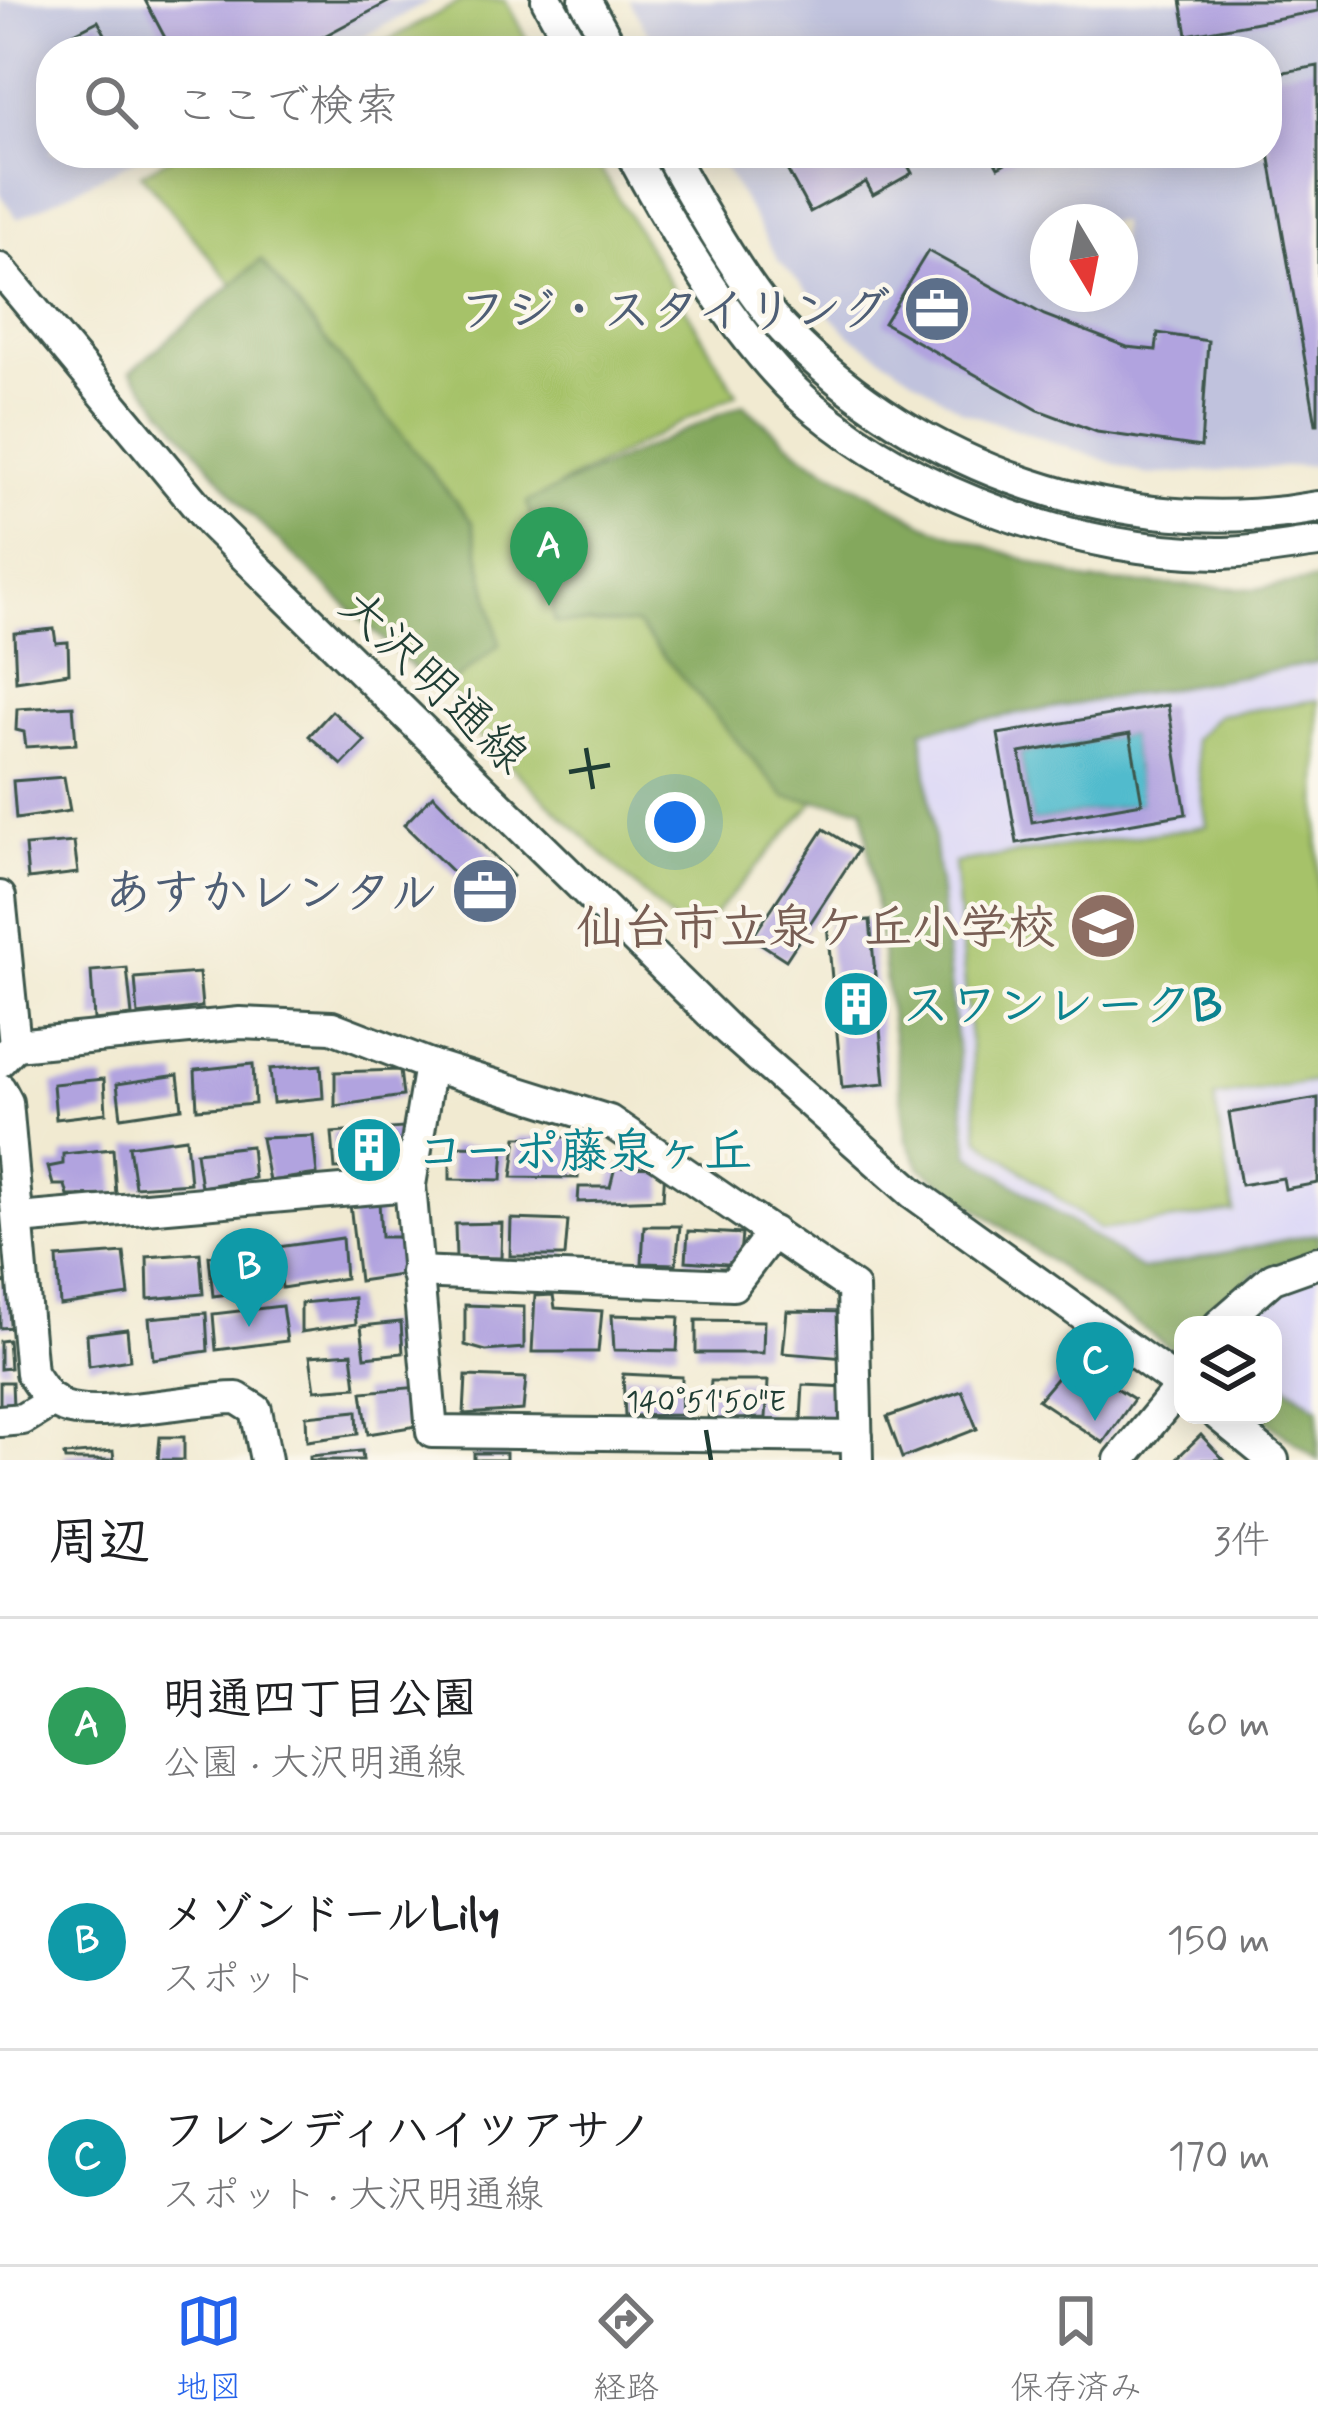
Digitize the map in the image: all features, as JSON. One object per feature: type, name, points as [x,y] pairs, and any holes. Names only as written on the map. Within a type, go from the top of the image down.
[{"type":"street","points":[[548,0],[567,36]]},
{"type":"street","points":[[585,0],[605,36]]},
{"type":"street","points":[[640,168],[716,296],[808,404],[903,470],[1003,512],[1095,539],[1219,553],[1318,542]]},
{"type":"street","points":[[679,168],[779,325],[831,376],[977,468],[1071,498],[1192,515],[1318,508]]},
{"type":"street","name":"大沢明通線","points":[[0,268],[211,524],[728,1030],[913,1192],[1174,1380]]},
{"type":"street","points":[[0,897],[7,1053],[240,1023],[332,1028],[430,1065],[609,1120],[853,1288],[857,1449],[643,1449],[432,1432],[410,1185],[430,1065]]},
{"type":"street","points":[[0,1089],[7,1102],[13,1234],[31,1373],[65,1408],[94,1410],[237,1398],[256,1410],[266,1460]]},
{"type":"street","points":[[13,1234],[410,1185]]},
{"type":"street","points":[[416,1272],[733,1285],[773,1232]]},
{"type":"street","points":[[1229,1316],[1273,1278],[1318,1262]]},
{"type":"street","points":[[1120,1460],[1174,1396]]},
{"type":"street","points":[[0,1421],[23,1419],[54,1400]]},
{"type":"street","points":[[1229,1424],[1274,1460]]},
{"type":"shaded area","points":[[0,0],[432,0],[365,36],[36,36],[36,168],[118,168],[18,219],[0,195]]},
{"type":"shaded area","points":[[629,0],[1318,0],[1318,465],[1147,475],[962,411],[848,334],[778,260],[725,168],[1282,168],[1282,36],[649,36]]},
{"type":"shaded area","name":"仙台市立泉ケ丘小学校","points":[[1318,633],[1318,1453],[1282,1423],[1282,1316],[1174,1316],[1174,1343],[919,1148],[858,703]]},
{"type":"green space","points":[[463,0],[505,0],[525,36],[397,36]]},
{"type":"green space","points":[[152,168],[600,168],[737,394],[560,485],[826,788],[692,940],[457,715],[408,496],[141,174]]},
{"type":"green space","points":[[261,260],[472,522],[500,645],[439,693],[249,513],[131,371]]},
{"type":"green space","points":[[743,404],[804,456],[928,526],[1088,581],[1255,589],[1318,580],[1318,663],[922,730],[969,1154],[1142,1270],[1318,1233],[1318,1251],[1256,1273],[1210,1316],[1174,1316],[1174,1351],[921,1168],[907,1141],[863,807],[785,797],[636,624],[555,623],[527,502]]},
{"type":"green space","points":[[1318,700],[1318,1081],[1214,1097],[1234,1212],[1100,1230],[979,1138],[954,863],[1207,826],[1194,739],[1218,715]]},
{"type":"green space","points":[[1282,1382],[1318,1408],[1318,1460],[1271,1424],[1282,1424]]},
{"type":"water","points":[[1130,734],[1142,803],[1032,822],[1020,753]]},
{"type":"building","points":[[145,0],[392,0],[324,36],[164,36]]},
{"type":"building","points":[[1181,0],[1318,0],[1318,11],[1187,35]]},
{"type":"building","points":[[98,21],[106,36],[69,36]]},
{"type":"building","points":[[1318,66],[1318,424],[1272,168],[1282,168],[1282,72]]},
{"type":"building","points":[[786,168],[909,168],[912,173],[873,195],[866,182],[810,212]]},
{"type":"building","points":[[928,251],[1030,307],[1030,312],[1127,347],[1156,350],[1158,333],[1208,341],[1201,447],[1097,432],[1038,410],[884,323]]},
{"type":"building","points":[[54,629],[56,643],[68,642],[69,673],[16,681],[14,633]]},
{"type":"building","points":[[1168,705],[1186,814],[1017,843],[998,734]],"holes":[[[1130,734],[1142,803],[1032,822],[1020,753]]]},
{"type":"building","points":[[73,706],[76,744],[26,747],[24,732],[16,730],[17,709]]},
{"type":"building","points":[[332,711],[365,741],[342,765],[309,736]]},
{"type":"building","points":[[64,777],[70,811],[16,819],[13,781]]},
{"type":"building","points":[[433,795],[513,876],[487,905],[404,825]]},
{"type":"building","points":[[824,829],[858,850],[786,960],[752,938]]},
{"type":"building","points":[[74,842],[78,873],[28,879],[25,846]]},
{"type":"building","name":"スワンレークB","points":[[870,920],[885,1084],[842,1088],[827,924]]},
{"type":"building","points":[[127,968],[132,1016],[94,1020],[91,971]]},
{"type":"building","points":[[199,973],[202,1007],[138,1015],[135,978]]},
{"type":"building","points":[[253,1064],[255,1104],[197,1109],[195,1070]]},
{"type":"building","points":[[321,1065],[323,1098],[273,1103],[270,1069]]},
{"type":"building","points":[[400,1070],[403,1096],[335,1106],[335,1072]]},
{"type":"building","points":[[178,1075],[182,1108],[121,1117],[117,1084]]},
{"type":"building","points":[[104,1079],[106,1113],[56,1119],[53,1084]]},
{"type":"building","points":[[1318,1098],[1318,1183],[1285,1189],[1283,1178],[1241,1185],[1229,1113]]},
{"type":"building","name":"コーポ藤泉ヶ丘","points":[[403,1128],[404,1167],[335,1169],[332,1133]]},
{"type":"building","points":[[313,1136],[317,1174],[269,1181],[261,1138]]},
{"type":"building","points":[[517,1137],[582,1137],[578,1178],[512,1177]]},
{"type":"building","points":[[186,1138],[190,1183],[135,1187],[129,1146]]},
{"type":"building","points":[[251,1146],[254,1178],[201,1187],[196,1152]]},
{"type":"building","points":[[450,1146],[504,1147],[502,1180],[450,1179]]},
{"type":"building","points":[[113,1149],[116,1195],[68,1196],[65,1185],[53,1185],[48,1167],[63,1164],[63,1154]]},
{"type":"building","points":[[615,1167],[665,1168],[663,1199],[578,1202],[579,1187],[610,1187]]},
{"type":"building","points":[[379,1201],[381,1237],[405,1237],[407,1274],[359,1281],[350,1204]]},
{"type":"building","points":[[511,1219],[568,1221],[565,1256],[510,1256]]},
{"type":"building","points":[[502,1223],[501,1258],[456,1257],[455,1224]]},
{"type":"building","points":[[644,1226],[680,1226],[676,1264],[642,1263]]},
{"type":"building","points":[[688,1231],[742,1234],[739,1265],[686,1261]]},
{"type":"building","points":[[342,1238],[345,1278],[282,1288],[278,1247]]},
{"type":"building","points":[[275,1249],[278,1288],[213,1296],[209,1256]]},
{"type":"building","points":[[124,1253],[129,1295],[60,1305],[57,1258]]},
{"type":"building","points":[[200,1253],[203,1294],[148,1299],[147,1257]]},
{"type":"building","points":[[13,1282],[14,1327],[0,1328],[0,1283]]},
{"type":"building","points":[[553,1295],[555,1308],[602,1311],[598,1352],[532,1352],[535,1296]]},
{"type":"building","points":[[354,1298],[356,1324],[301,1332],[301,1303]]},
{"type":"building","points":[[465,1305],[524,1307],[524,1348],[486,1351],[465,1345]]},
{"type":"building","points":[[282,1306],[287,1341],[216,1350],[213,1314]]},
{"type":"building","points":[[787,1311],[849,1312],[845,1358],[783,1353]]},
{"type":"building","points":[[206,1313],[208,1351],[153,1359],[149,1318]]},
{"type":"building","points":[[612,1315],[679,1317],[677,1351],[614,1350]]},
{"type":"building","points":[[696,1320],[764,1321],[763,1353],[696,1353]]},
{"type":"building","points":[[401,1322],[403,1353],[365,1357],[361,1326]]},
{"type":"building","points":[[127,1329],[130,1360],[89,1366],[87,1334]]},
{"type":"building","points":[[8,1340],[10,1368],[0,1369],[0,1341]]},
{"type":"building","points":[[352,1353],[356,1387],[315,1390],[310,1356]]},
{"type":"building","points":[[1072,1360],[1134,1399],[1103,1443],[1038,1400]]},
{"type":"building","points":[[623,1374],[682,1377],[681,1415],[625,1416]]},
{"type":"building","points":[[466,1376],[526,1378],[523,1410],[464,1414]]},
{"type":"building","points":[[711,1381],[768,1381],[766,1418],[708,1420]]},
{"type":"building","points":[[0,1382],[12,1382],[13,1408],[0,1409]]},
{"type":"building","points":[[803,1385],[848,1387],[847,1421],[801,1420]]},
{"type":"building","points":[[419,1387],[423,1425],[368,1434],[362,1392]]},
{"type":"building","points":[[962,1391],[977,1429],[902,1458],[887,1417]]},
{"type":"building","points":[[357,1411],[358,1434],[307,1441],[306,1416]]},
{"type":"building","points":[[1201,1435],[1224,1460],[1175,1460]]},
{"type":"building","points":[[160,1437],[184,1437],[184,1460],[158,1460]]},
{"type":"building","points":[[113,1451],[114,1460],[65,1460],[64,1455]]},
{"type":"building","points":[[362,1451],[363,1460],[310,1460],[310,1456]]},
{"type":"building","points":[[474,1453],[506,1453],[506,1460],[474,1460]]},
{"type":"place","name":"フジ・スタイリング","points":[[937,309]]},
{"type":"place","name":"明通四丁目公園","points":[[549,606]]},
{"type":"place","name":"あすかレンタル","points":[[485,891]]},
{"type":"place","name":"仙台市立泉ケ丘小学校","points":[[1103,926]]},
{"type":"place","name":"スワンレークB","points":[[856,1004]]},
{"type":"place","name":"コーポ藤泉ヶ丘","points":[[369,1150]]},
{"type":"place","name":"メゾンドールLily","points":[[249,1327]]},
{"type":"place","name":"フレンディハイツアサノ","points":[[1095,1421]]}]
